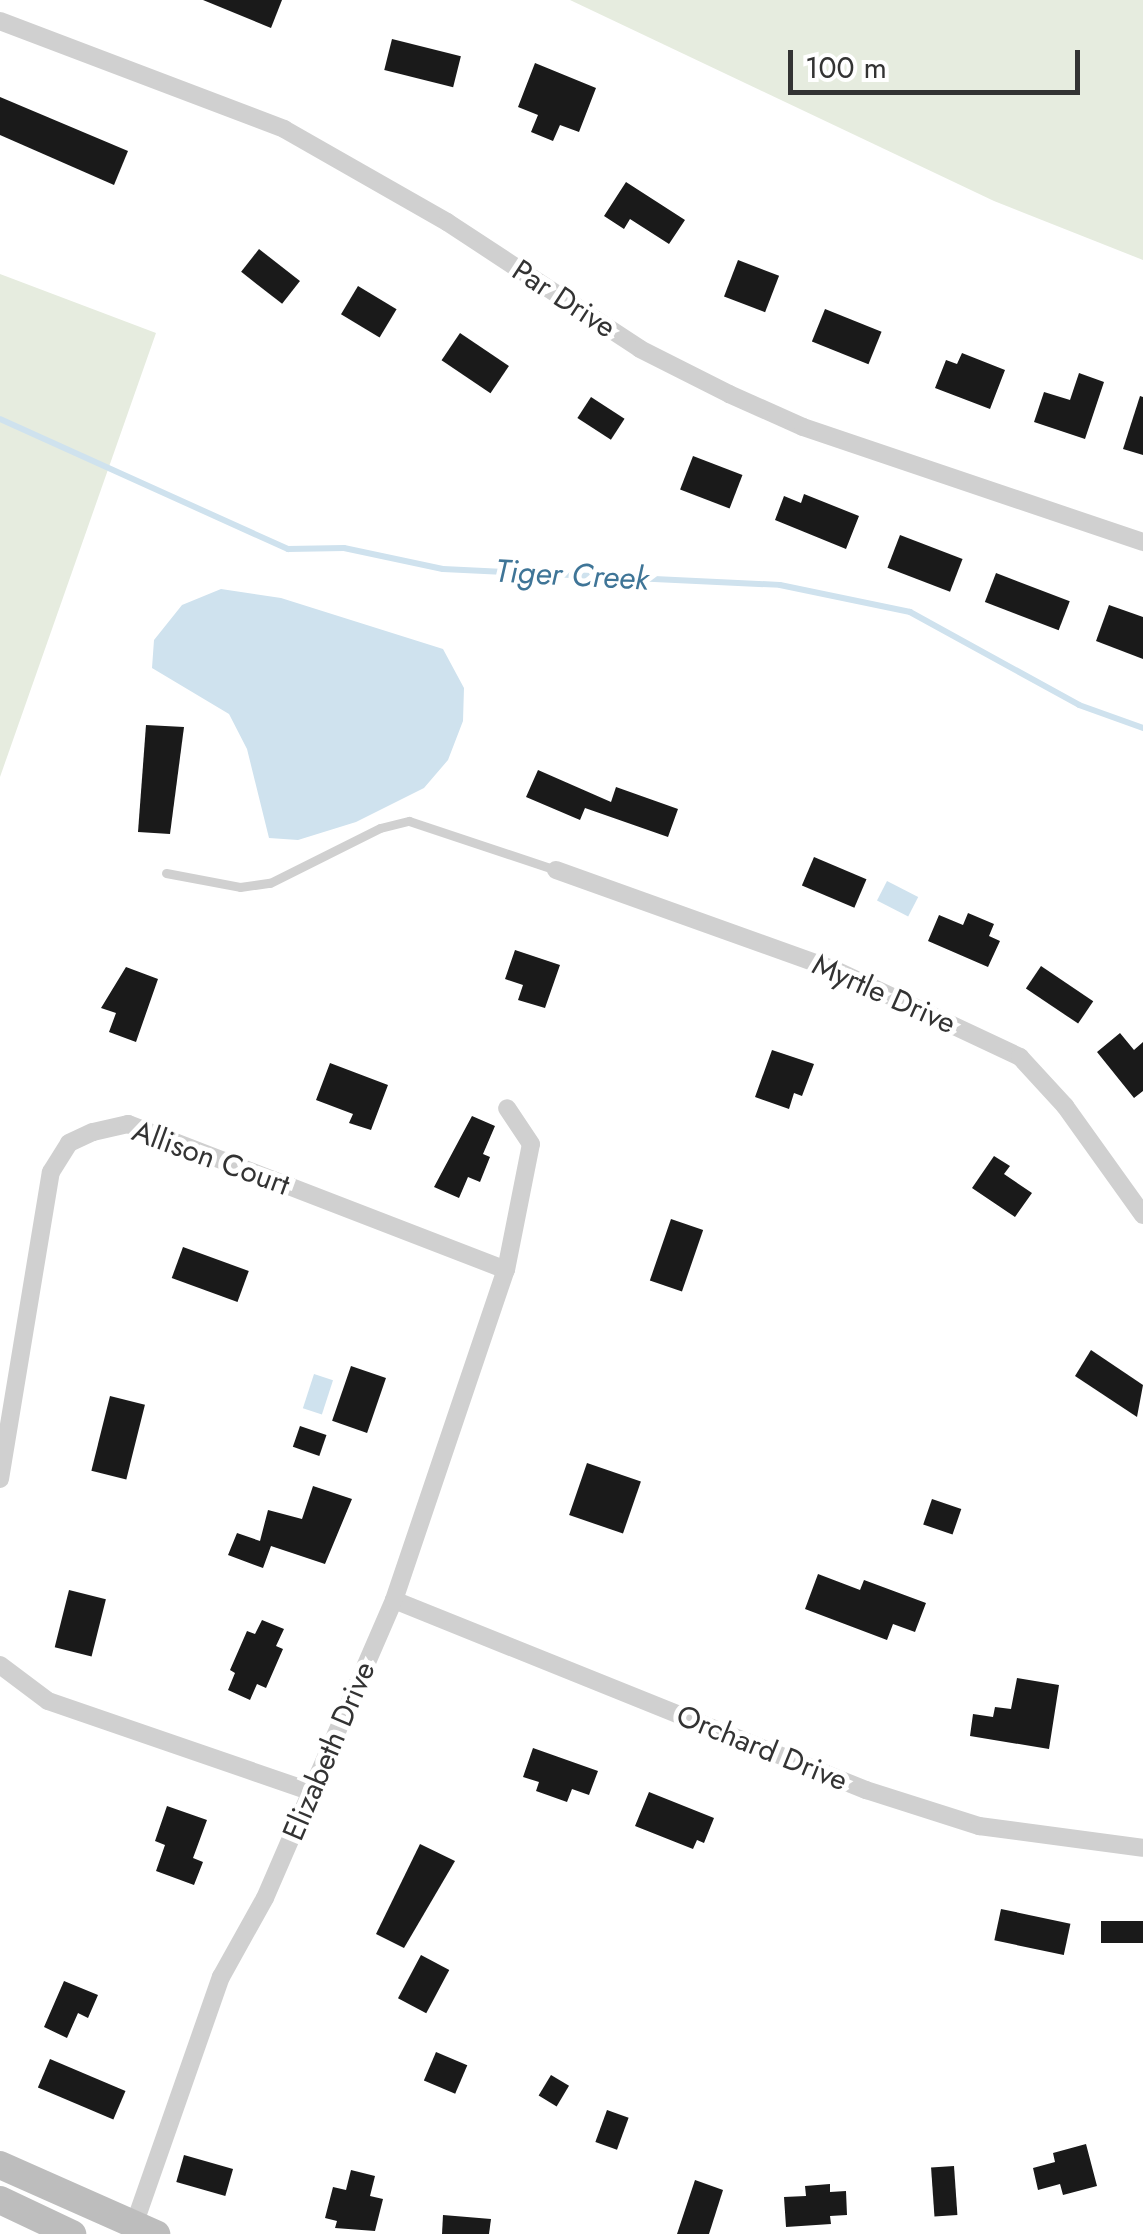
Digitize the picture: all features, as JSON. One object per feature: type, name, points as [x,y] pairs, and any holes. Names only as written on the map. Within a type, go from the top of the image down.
[{"type":"main road","points":[[0,2165],[145,2230]]},
{"type":"main road","points":[[0,2200],[72,2234]]},
{"type":"street","name":"Par Drive","points":[[0,21],[284,130],[447,222],[640,349],[729,394],[821,434],[1143,542]]},
{"type":"street","name":"Myrtle Drive","points":[[556,870],[833,968],[1020,1057],[1066,1106],[1143,1215]]},
{"type":"street","name":"Elizabeth Drive","points":[[145,2230],[221,1978],[312,1792],[394,1600],[506,1270],[530,1144],[507,1108]]},
{"type":"street","name":"Allison Court","points":[[0,1479],[51,1172],[69,1142],[93,1132],[128,1124],[506,1270]]},
{"type":"street","name":"Orchard Drive","points":[[394,1600],[866,1790],[979,1826],[1143,1848]]},
{"type":"street","points":[[0,1665],[48,1701],[312,1792]]},
{"type":"lane","points":[[166,874],[240,887],[270,883],[380,828],[409,821],[556,870]]},
{"type":"shaded area","points":[[570,0],[1143,0],[1143,260],[994,201]]},
{"type":"shaded area","points":[[0,274],[156,333],[0,777]]},
{"type":"water","points":[[221,589],[281,598],[443,649],[464,688],[463,721],[448,760],[424,788],[356,822],[298,840],[269,838],[247,749],[229,714],[152,668],[154,640],[182,605]]},
{"type":"water","points":[[887,881],[918,897],[908,916],[877,901]]},
{"type":"water","points":[[314,1374],[333,1380],[322,1414],[303,1408]]},
{"type":"building","points":[[203,0],[282,0],[271,28]]},
{"type":"building","points":[[392,39],[461,56],[453,87],[384,70]]},
{"type":"building","points":[[535,63],[596,88],[579,132],[560,125],[553,141],[531,132],[538,115],[518,107]]},
{"type":"building","points":[[0,97],[128,151],[114,185],[0,135]]},
{"type":"building","points":[[626,182],[685,220],[669,244],[630,219],[624,229],[604,216]]},
{"type":"building","points":[[259,249],[300,281],[282,304],[241,272]]},
{"type":"building","points":[[738,260],[779,276],[765,312],[724,296]]},
{"type":"building","points":[[358,286],[397,309],[380,337],[341,314]]},
{"type":"building","points":[[825,309],[882,332],[868,364],[812,341]]},
{"type":"building","points":[[460,333],[509,366],[490,393],[442,360]]},
{"type":"building","points":[[962,353],[1005,370],[990,409],[935,388],[946,360],[957,364]]},
{"type":"building","points":[[1079,373],[1104,382],[1085,439],[1034,422],[1044,392],[1070,400]]},
{"type":"building","points":[[1140,396],[1143,397],[1143,455],[1123,449]]},
{"type":"building","points":[[591,397],[625,419],[611,440],[577,418]]},
{"type":"building","points":[[693,456],[742,475],[730,509],[680,490]]},
{"type":"building","points":[[804,494],[859,516],[846,549],[775,520],[784,496],[801,503]]},
{"type":"building","points":[[900,535],[963,559],[950,592],[887,568]]},
{"type":"building","points":[[996,573],[1070,601],[1059,630],[985,602]]},
{"type":"building","points":[[1109,605],[1143,617],[1143,659],[1096,641]]},
{"type":"building","points":[[146,725],[184,727],[170,834],[138,832]]},
{"type":"building","points":[[538,770],[611,802],[616,787],[678,809],[668,837],[585,808],[580,820],[526,797]]},
{"type":"building","points":[[814,857],[866,879],[854,908],[802,886]]},
{"type":"building","points":[[968,913],[994,924],[989,936],[1000,941],[988,967],[928,941],[939,915],[963,925]]},
{"type":"building","points":[[515,950],[560,965],[545,1008],[518,1000],[523,985],[505,979]]},
{"type":"building","points":[[1041,966],[1093,1001],[1078,1024],[1026,988]]},
{"type":"building","points":[[126,967],[158,979],[136,1042],[109,1032],[116,1013],[101,1008]]},
{"type":"building","points":[[1120,1033],[1134,1050],[1143,1042],[1143,1091],[1134,1098],[1097,1052]]},
{"type":"building","points":[[772,1050],[814,1064],[802,1096],[794,1093],[789,1109],[755,1097]]},
{"type":"building","points":[[330,1063],[388,1085],[371,1130],[349,1123],[353,1114],[316,1100]]},
{"type":"building","points":[[472,1116],[495,1126],[483,1154],[490,1157],[480,1182],[468,1177],[459,1198],[434,1187]]},
{"type":"building","points":[[994,1156],[1010,1166],[1004,1174],[1032,1193],[1015,1217],[972,1188]]},
{"type":"building","points":[[671,1219],[703,1230],[682,1292],[650,1280]]},
{"type":"building","points":[[183,1247],[249,1271],[237,1302],[172,1278]]},
{"type":"building","points":[[1091,1350],[1143,1385],[1137,1417],[1075,1376]]},
{"type":"building","points":[[351,1366],[386,1378],[367,1433],[332,1421]]},
{"type":"building","points":[[110,1396],[145,1405],[126,1479],[91,1471]]},
{"type":"building","points":[[300,1426],[326,1435],[319,1456],[293,1447]]},
{"type":"building","points":[[587,1463],[641,1482],[623,1534],[569,1515]]},
{"type":"building","points":[[313,1486],[352,1499],[325,1564],[271,1546],[263,1568],[228,1555],[237,1533],[260,1541],[268,1510],[302,1519]]},
{"type":"building","points":[[932,1499],[961,1509],[953,1535],[923,1525]]},
{"type":"building","points":[[818,1574],[860,1590],[864,1580],[926,1603],[915,1632],[893,1624],[887,1640],[805,1609]]},
{"type":"building","points":[[69,1590],[106,1599],[92,1656],[55,1647]]},
{"type":"building","points":[[262,1620],[284,1629],[276,1646],[283,1649],[266,1688],[257,1684],[250,1700],[228,1690],[235,1673],[230,1670],[247,1631],[255,1634]]},
{"type":"building","points":[[1017,1678],[1059,1685],[1049,1749],[970,1736],[973,1714],[993,1717],[995,1707],[1011,1709]]},
{"type":"building","points":[[533,1748],[598,1771],[589,1795],[572,1789],[567,1802],[536,1791],[539,1782],[523,1777]]},
{"type":"building","points":[[649,1792],[714,1818],[704,1843],[697,1840],[693,1849],[635,1826]]},
{"type":"building","points":[[167,1806],[207,1820],[193,1858],[203,1862],[194,1885],[156,1871],[165,1845],[155,1841]]},
{"type":"building","points":[[420,1844],[455,1861],[404,1948],[376,1934]]},
{"type":"building","points":[[1001,1909],[1070,1924],[1064,1955],[994,1940]]},
{"type":"building","points":[[1101,1921],[1143,1921],[1143,1943],[1101,1943]]},
{"type":"building","points":[[421,1955],[449,1970],[426,2013],[398,1998]]},
{"type":"building","points":[[64,1981],[98,1995],[88,2018],[78,2013],[67,2038],[44,2027]]},
{"type":"building","points":[[436,2052],[467,2065],[455,2094],[424,2081]]},
{"type":"building","points":[[50,2059],[125,2091],[113,2120],[38,2088]]},
{"type":"building","points":[[551,2075],[569,2086],[557,2106],[539,2096]]},
{"type":"building","points":[[607,2110],[629,2118],[617,2150],[595,2142]]},
{"type":"building","points":[[1086,2144],[1097,2186],[1063,2195],[1060,2184],[1038,2190],[1033,2168],[1055,2162],[1053,2153]]},
{"type":"building","points":[[184,2155],[233,2169],[225,2196],[176,2182]]},
{"type":"building","points":[[954,2166],[957,2215],[934,2216],[931,2168]]},
{"type":"building","points":[[351,2170],[375,2176],[370,2196],[383,2199],[375,2231],[335,2228],[337,2221],[325,2218],[333,2187],[346,2190]]},
{"type":"building","points":[[695,2180],[723,2190],[709,2234],[677,2234]]},
{"type":"building","points":[[830,2184],[830,2192],[846,2191],[847,2215],[830,2216],[831,2224],[786,2227],[784,2197],[806,2196],[805,2186]]},
{"type":"building","points":[[443,2215],[491,2219],[489,2234],[442,2234]]},
{"type":"waterway","name":"Tiger Creek","points":[[0,419],[288,549],[344,548],[443,569],[780,585],[910,612],[1079,705],[1143,728]]}]
